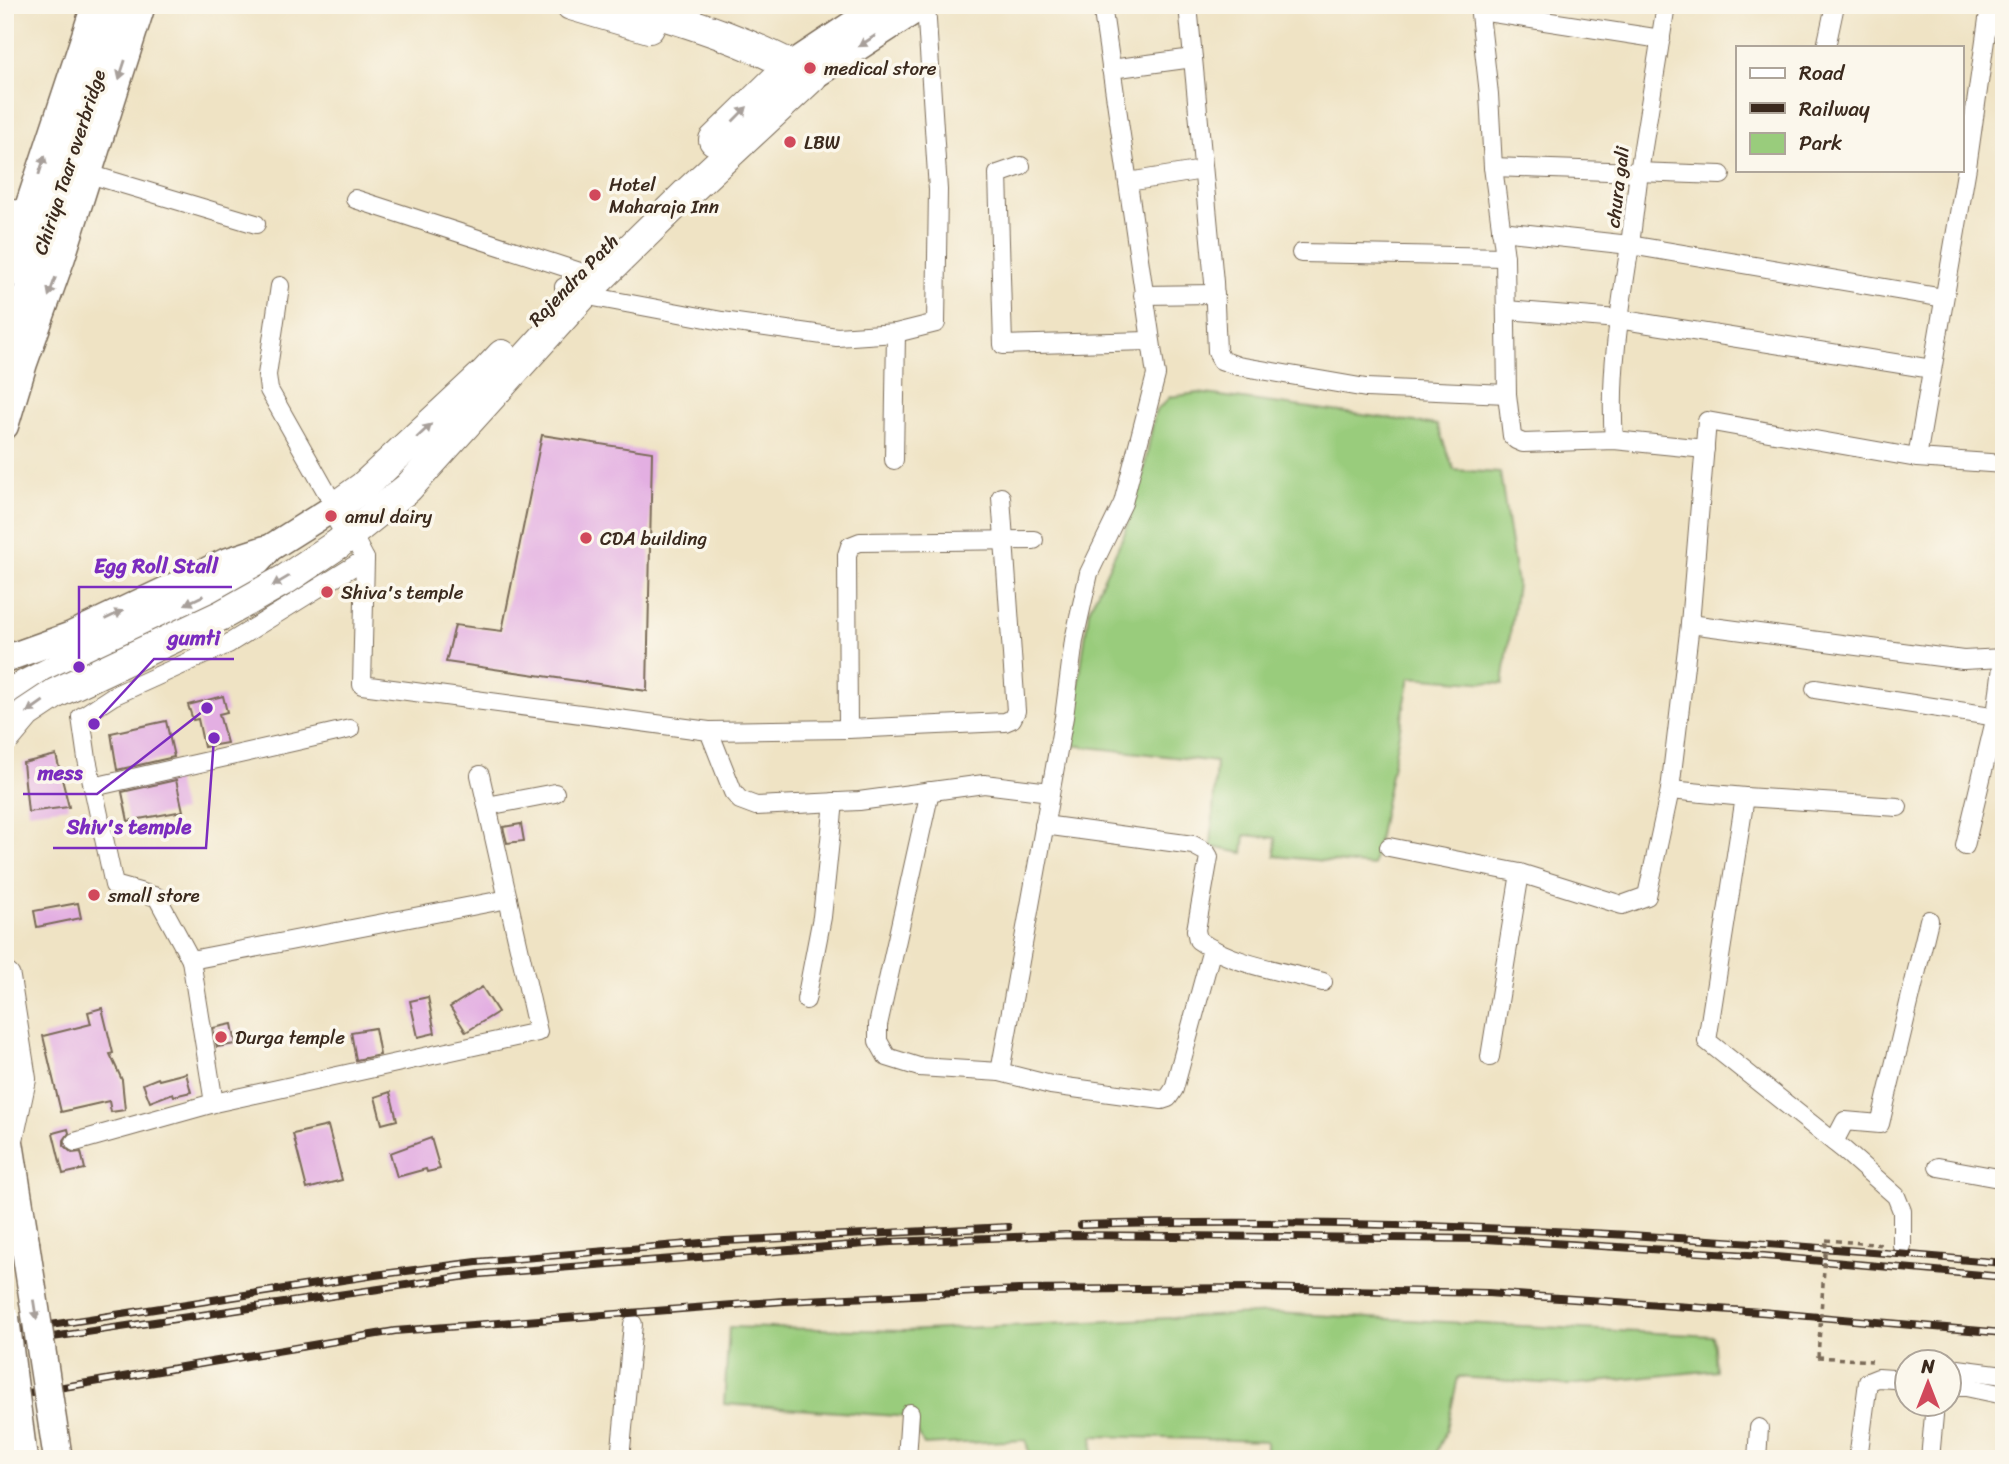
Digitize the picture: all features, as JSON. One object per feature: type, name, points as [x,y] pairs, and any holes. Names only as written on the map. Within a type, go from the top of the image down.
[{"type":"highway","points":[[571,5],[706,46],[795,77]]},
{"type":"highway","points":[[628,5],[712,30],[761,49],[795,77]]},
{"type":"highway","name":"Rajendra Path","points":[[335,507],[386,466],[795,77]]},
{"type":"highway","name":"Rajendra Path","points":[[5,738],[26,713],[56,693],[222,615],[352,545],[433,462],[576,285]]},
{"type":"highway","points":[[386,466],[408,488]]},
{"type":"highway","points":[[335,507],[352,545]]},
{"type":"highway","points":[[5,978],[21,1079],[7,1126]]},
{"type":"main road","points":[[5,276],[16,210],[95,5]]},
{"type":"main road","name":"Chiriya Taar overbridge","points":[[5,359],[119,5]]},
{"type":"main road","points":[[5,426],[142,5]]},
{"type":"main road","name":"Rajendra Path","points":[[795,77],[881,5]]},
{"type":"main road","name":"Rajendra Path","points":[[795,77],[924,5]]},
{"type":"main road","points":[[5,693],[235,579],[255,565],[270,548],[335,507]]},
{"type":"main road","points":[[5,659],[69,636],[225,562],[270,548]]},
{"type":"main road","points":[[7,1126],[58,1459]]},
{"type":"main road","points":[[5,1318],[23,1459]]},
{"type":"street","points":[[355,199],[576,285],[722,321],[837,337],[896,333],[936,323],[938,190],[924,5]]},
{"type":"street","points":[[1000,1072],[1065,717],[1074,640],[1090,573],[1123,503],[1156,375],[1102,5]]},
{"type":"street","points":[[1188,5],[1215,294],[1217,351],[1220,360],[1226,364],[1366,388],[1507,394]]},
{"type":"street","name":"chura gali","points":[[1501,231],[1630,245],[1666,5]]},
{"type":"street","points":[[1826,46],[1835,5]]},
{"type":"street","points":[[1917,458],[1967,167],[1990,5]]},
{"type":"street","points":[[1661,39],[1480,8],[1493,167],[1505,257],[1507,394],[1511,430],[1516,440],[1523,443],[1614,440],[1705,449]]},
{"type":"street","points":[[1111,69],[1193,58]]},
{"type":"street","points":[[1021,166],[998,174],[1003,345],[1149,341]]},
{"type":"street","points":[[1493,167],[1721,175]]},
{"type":"street","points":[[1128,182],[1203,170]]},
{"type":"street","points":[[89,174],[256,224]]},
{"type":"street","points":[[1614,440],[1612,412],[1618,319],[1630,245],[1944,298]]},
{"type":"street","points":[[1301,253],[1505,257]]},
{"type":"street","points":[[280,286],[267,375],[269,390],[335,507]]},
{"type":"street","points":[[1143,295],[1215,294]]},
{"type":"street","points":[[1507,310],[1618,319],[1932,369]]},
{"type":"street","points":[[894,460],[896,333]]},
{"type":"street","points":[[1390,847],[1520,873],[1622,905],[1647,896],[1670,790],[1690,624],[1707,421],[1917,458],[2004,464]]},
{"type":"street","points":[[352,545],[362,685],[709,731],[848,729],[1005,722],[1012,719],[1016,711],[1001,496]]},
{"type":"street","points":[[848,729],[847,555],[850,546],[860,542],[1034,540]]},
{"type":"street","points":[[81,717],[113,696],[228,644],[352,545]]},
{"type":"street","points":[[1690,624],[1963,660],[2003,658],[2000,717],[1965,846]]},
{"type":"street","points":[[66,663],[81,717],[114,884],[157,897],[191,960],[214,1103]]},
{"type":"street","points":[[1815,689],[2000,717]]},
{"type":"street","points":[[93,787],[350,729]]},
{"type":"street","points":[[709,731],[733,792],[740,800],[757,806],[834,802],[985,784],[1050,792]]},
{"type":"street","points":[[75,1142],[214,1103],[538,1032],[480,775]]},
{"type":"street","points":[[1670,790],[1898,807]]},
{"type":"street","points":[[930,791],[878,1026],[878,1041],[887,1058],[919,1067],[1000,1072],[1051,1085],[1162,1100],[1168,1098],[1174,1089],[1212,949]]},
{"type":"street","points":[[487,806],[555,793]]},
{"type":"street","points":[[1745,797],[1707,1041],[1877,1177],[1896,1196],[1902,1211],[1902,1246]]},
{"type":"street","points":[[806,1000],[822,917],[834,802]]},
{"type":"street","points":[[1044,825],[1193,845],[1206,852],[1209,857],[1196,935],[1198,940],[1212,949],[1254,964],[1323,982]]},
{"type":"street","points":[[1490,1057],[1520,873]]},
{"type":"street","points":[[191,960],[508,899]]},
{"type":"street","points":[[1834,1142],[1845,1121],[1880,1124],[1929,920]]},
{"type":"street","points":[[1937,1167],[2004,1179]]},
{"type":"street","points":[[620,1459],[633,1324]]},
{"type":"street","points":[[1964,1370],[2004,1375]]},
{"type":"street","points":[[1858,1459],[1868,1382],[1878,1378],[1894,1379]]},
{"type":"street","points":[[1964,1387],[2004,1395]]},
{"type":"street","points":[[907,1459],[910,1413]]},
{"type":"street","points":[[1930,1459],[1934,1418]]},
{"type":"street","points":[[1757,1459],[1759,1428]]},
{"type":"path","points":[[1882,1362],[1818,1357],[1826,1240],[1902,1246]]},
{"type":"green space","points":[[1198,393],[1437,425],[1454,470],[1500,473],[1517,584],[1503,684],[1410,677],[1373,866],[1275,856],[1276,838],[1245,835],[1243,853],[1211,847],[1216,762],[1070,745],[1089,610],[1125,532],[1144,470],[1155,412],[1170,397]]},
{"type":"green space","points":[[1274,1313],[1713,1336],[1716,1370],[1568,1385],[1458,1377],[1447,1429],[1434,1459],[1266,1459],[1266,1441],[1093,1436],[1092,1459],[1030,1459],[1026,1440],[924,1445],[910,1417],[724,1404],[729,1327],[904,1331]]},
{"type":"building","name":"CDA building","points":[[542,435],[652,452],[647,691],[446,662],[455,625],[502,631]]},
{"type":"building","points":[[223,696],[227,712],[219,714],[227,743],[204,747],[198,719],[193,720],[188,705]]},
{"type":"building","points":[[166,721],[174,757],[117,770],[111,733]]},
{"type":"building","points":[[56,755],[69,807],[28,812],[23,763]]},
{"type":"building","points":[[176,780],[183,811],[128,821],[122,792]]},
{"type":"building","points":[[521,824],[524,841],[507,843],[503,827]]},
{"type":"building","points":[[78,903],[81,918],[37,927],[34,911]]},
{"type":"building","points":[[482,987],[498,1012],[466,1032],[450,1007]]},
{"type":"building","points":[[428,997],[435,1033],[418,1037],[410,1001]]},
{"type":"building","points":[[102,1008],[113,1053],[110,1054],[122,1080],[125,1110],[111,1112],[109,1101],[61,1112],[43,1036],[91,1024],[88,1012]]},
{"type":"building","name":"Durga temple","points":[[232,1024],[236,1044],[217,1047],[213,1028]]},
{"type":"building","points":[[375,1028],[380,1055],[356,1060],[351,1032]]},
{"type":"building","points":[[186,1073],[191,1092],[174,1096],[173,1093],[150,1102],[143,1084]]},
{"type":"building","points":[[390,1092],[397,1120],[382,1124],[375,1097]]},
{"type":"building","points":[[328,1126],[342,1180],[307,1189],[293,1134]]},
{"type":"building","points":[[68,1129],[64,1146],[72,1153],[81,1152],[85,1169],[63,1174],[53,1133]]},
{"type":"building","points":[[431,1138],[440,1169],[427,1172],[426,1169],[397,1177],[390,1153]]},
{"type":"railway","points":[[1081,1225],[1312,1223],[1543,1230],[1774,1244],[2004,1263]]},
{"type":"railway","points":[[5,1332],[375,1275],[477,1262],[725,1241],[1008,1227]]},
{"type":"railway","points":[[5,1344],[481,1274],[891,1242],[1065,1235],[1486,1239],[1764,1256],[2004,1277]]},
{"type":"railway","points":[[5,1397],[395,1331],[784,1301],[1019,1290],[1253,1288],[1488,1293],[1761,1312],[2004,1333]]},
{"type":"place","name":"medical store","points":[[810,68]]},
{"type":"place","name":"LBW","points":[[790,142]]},
{"type":"place","name":"Hotel Maharaja Inn","points":[[595,195]]},
{"type":"place","name":"amul dairy","points":[[331,516]]},
{"type":"place","name":"CDA building","points":[[586,538]]},
{"type":"place","name":"Shiva's temple","points":[[327,592]]},
{"type":"place","name":"Egg Roll Stall","points":[[79,667]]},
{"type":"place","name":"mess","points":[[207,708]]},
{"type":"place","name":"gumti","points":[[94,724]]},
{"type":"place","name":"Shiv's temple","points":[[214,738]]},
{"type":"place","name":"small store","points":[[94,895]]},
{"type":"place","name":"Durga temple","points":[[221,1037]]}]
